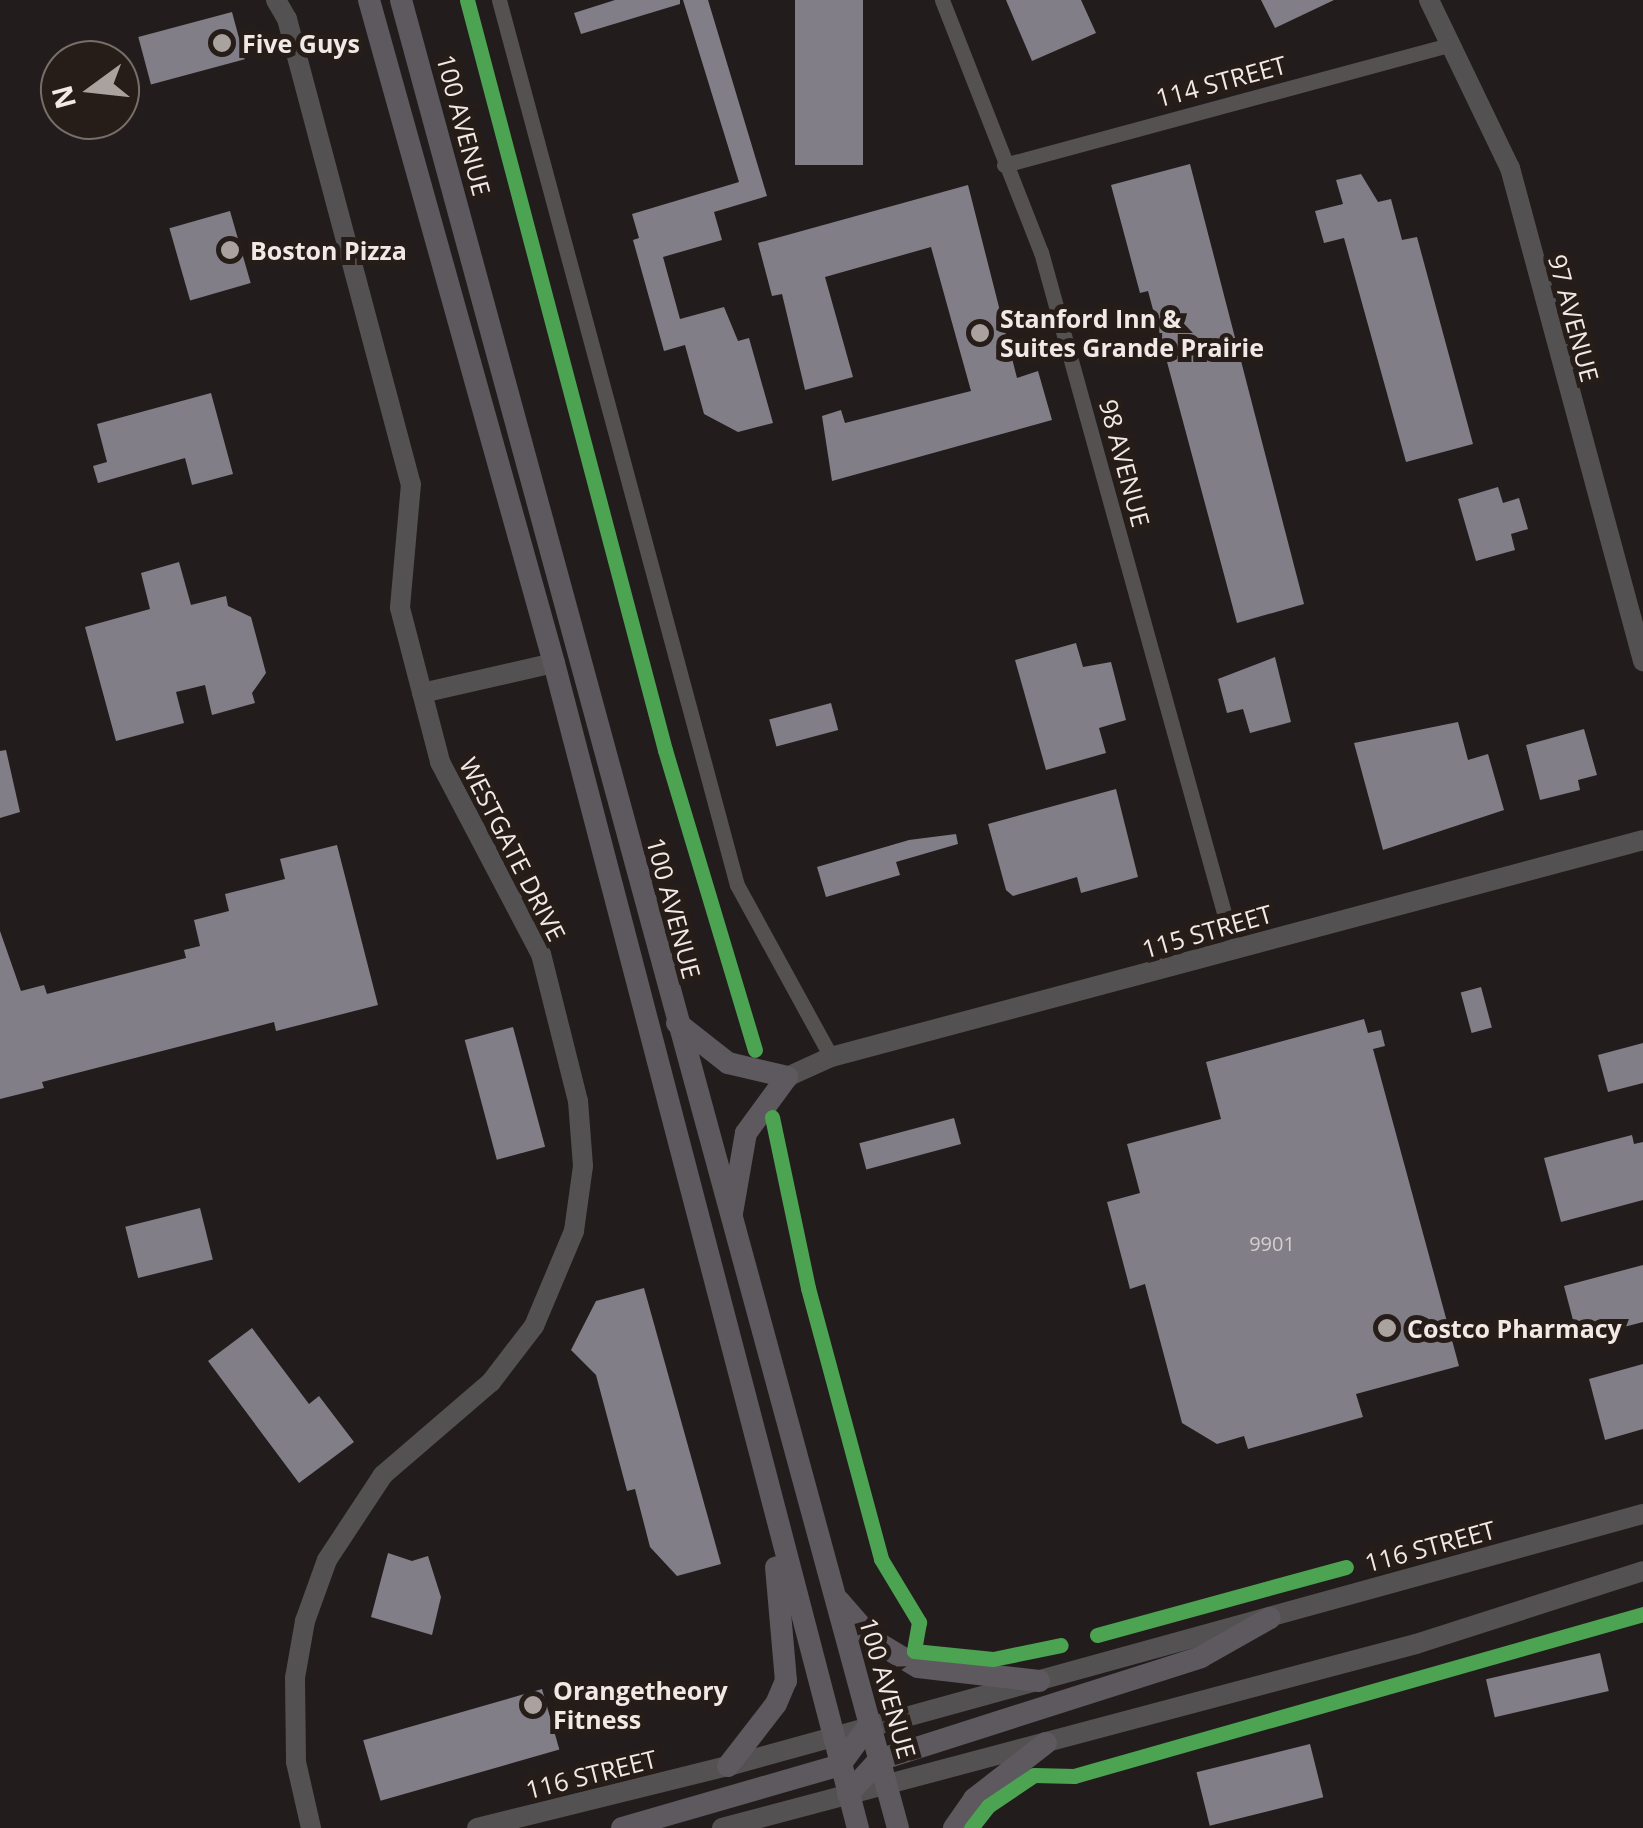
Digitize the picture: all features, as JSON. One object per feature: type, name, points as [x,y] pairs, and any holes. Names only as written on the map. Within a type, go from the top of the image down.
[{"type":"main road","points":[[369,0],[554,663],[858,1828]]},
{"type":"main road","name":"100 AVENUE","points":[[402,0],[730,1228],[898,1828]]},
{"type":"main road","points":[[676,1022],[728,1063],[787,1077],[746,1134],[730,1228]]},
{"type":"main road","points":[[728,1766],[776,1704],[786,1681],[770,1498]]},
{"type":"main road","points":[[833,1594],[894,1657],[949,1675],[1040,1681]]},
{"type":"main road","points":[[848,1794],[879,1760],[1201,1657],[1270,1618]]},
{"type":"main road","points":[[622,1828],[840,1765],[870,1724]]},
{"type":"main road","points":[[954,1828],[974,1799],[1046,1743]]},
{"type":"street","name":"WESTGATE DRIVE","points":[[276,0],[287,19],[411,484],[400,608],[422,693],[456,801],[520,905],[541,954],[578,1101],[584,1166],[574,1232],[534,1326],[492,1382],[383,1476],[327,1560],[305,1621],[295,1678],[296,1762],[311,1828]]},
{"type":"street","points":[[499,0],[738,885],[831,1057]]},
{"type":"street","name":"98 AVENUE","points":[[942,0],[1041,252],[1234,949]]},
{"type":"street","name":"97 AVENUE","points":[[1428,0],[1510,168],[1643,661]]},
{"type":"street","name":"114 STREET","points":[[1004,165],[1452,44]]},
{"type":"street","points":[[422,693],[554,663]]},
{"type":"street","name":"115 STREET","points":[[787,1077],[831,1057],[1643,840]]},
{"type":"street","name":"116 STREET","points":[[478,1828],[728,1766],[832,1734],[1040,1681],[1643,1514]]},
{"type":"street","points":[[722,1828],[1416,1644],[1643,1572]]},
{"type":"building","points":[[615,0],[680,0],[680,4],[581,34],[574,13]]},
{"type":"building","points":[[683,0],[708,0],[767,196],[714,212],[722,240],[663,257],[680,319],[724,307],[738,341],[749,338],[773,423],[738,432],[704,414],[685,345],[664,351],[633,240],[639,238],[632,214],[739,182]]},
{"type":"building","points":[[795,0],[863,0],[863,165],[795,165]]},
{"type":"building","points":[[1006,0],[1081,0],[1096,33],[1032,61]]},
{"type":"building","points":[[1261,0],[1334,0],[1275,28]]},
{"type":"building","points":[[232,12],[245,59],[151,84],[139,40]]},
{"type":"building","points":[[1190,164],[1304,604],[1237,623],[1148,291],[1140,293],[1111,185]]},
{"type":"building","points":[[1361,174],[1378,202],[1391,199],[1402,240],[1417,237],[1473,444],[1406,462],[1344,238],[1324,243],[1315,211],[1343,204],[1336,180]]},
{"type":"building","name":"Stanford Inn & Suites Grande Prairie","points":[[968,185],[1017,378],[1038,371],[1052,420],[832,481],[822,416],[841,410],[845,423],[971,391],[931,247],[825,277],[853,377],[805,390],[782,294],[772,296],[758,243]]},
{"type":"building","points":[[230,211],[251,283],[190,300],[169,228]]},
{"type":"building","points":[[211,393],[233,474],[192,485],[185,458],[98,483],[93,466],[107,462],[97,424]]},
{"type":"building","points":[[1498,487],[1503,503],[1519,498],[1528,529],[1511,534],[1515,550],[1476,561],[1458,499]]},
{"type":"building","points":[[179,562],[191,605],[226,596],[228,606],[251,617],[266,673],[252,693],[255,703],[212,715],[205,685],[176,692],[184,723],[116,741],[85,627],[150,609],[141,573]]},
{"type":"building","points":[[1076,643],[1083,667],[1111,662],[1126,720],[1099,728],[1106,753],[1046,770],[1015,660]]},
{"type":"building","points":[[1275,657],[1291,722],[1250,733],[1243,709],[1227,713],[1218,679]]},
{"type":"building","points":[[831,703],[838,730],[776,747],[769,720]]},
{"type":"building","points":[[1458,722],[1468,760],[1488,754],[1504,810],[1383,850],[1354,743]]},
{"type":"building","points":[[1584,729],[1597,775],[1578,780],[1580,790],[1540,800],[1526,745]]},
{"type":"building","points":[[6,750],[20,812],[0,818],[0,751]]},
{"type":"building","points":[[1116,789],[1138,877],[1081,893],[1077,877],[1013,896],[1006,890],[988,824]]},
{"type":"building","points":[[956,834],[958,844],[896,862],[900,875],[826,897],[817,867],[909,840]]},
{"type":"building","points":[[337,845],[378,1005],[276,1031],[274,1022],[42,1082],[44,1088],[0,1099],[0,931],[21,991],[44,985],[47,994],[186,958],[184,950],[200,946],[194,920],[229,911],[225,894],[285,879],[280,859]]},
{"type":"building","points":[[1481,987],[1492,1028],[1472,1033],[1461,992]]},
{"type":"building","points":[[1364,1019],[1368,1033],[1381,1030],[1385,1046],[1373,1049],[1459,1366],[1356,1394],[1363,1417],[1248,1449],[1244,1436],[1217,1444],[1182,1423],[1145,1284],[1130,1289],[1107,1202],[1140,1193],[1127,1144],[1221,1119],[1206,1062]]},
{"type":"building","points":[[513,1027],[545,1147],[497,1160],[465,1040]]},
{"type":"building","points":[[1643,1043],[1643,1083],[1608,1092],[1598,1055]]},
{"type":"building","points":[[954,1118],[961,1144],[866,1169],[859,1143]]},
{"type":"building","points":[[1632,1135],[1634,1144],[1643,1142],[1643,1200],[1561,1222],[1544,1158]]},
{"type":"building","points":[[200,1208],[213,1259],[138,1278],[125,1227]]},
{"type":"building","points":[[1643,1265],[1643,1322],[1578,1339],[1564,1286]]},
{"type":"building","points":[[644,1288],[721,1564],[677,1576],[650,1547],[635,1489],[627,1491],[596,1375],[571,1350],[596,1301]]},
{"type":"building","points":[[252,1328],[309,1404],[319,1396],[354,1442],[299,1483],[208,1361]]},
{"type":"building","points":[[1643,1364],[1643,1429],[1605,1440],[1589,1379]]},
{"type":"building","points":[[388,1553],[412,1561],[428,1556],[441,1597],[432,1635],[371,1617]]},
{"type":"building","points":[[1600,1653],[1609,1691],[1495,1717],[1486,1679]]},
{"type":"building","points":[[542,1689],[559,1750],[381,1801],[363,1740]]},
{"type":"building","points":[[1310,1744],[1323,1797],[1210,1826],[1196,1772]]},
{"type":"cycle path","points":[[467,0],[665,750],[755,1050]]},
{"type":"cycle path","points":[[772,1117],[808,1288],[881,1559],[919,1622],[914,1651],[993,1659],[1061,1645]]},
{"type":"cycle path","points":[[1097,1635],[1346,1567]]},
{"type":"cycle path","points":[[971,1828],[988,1806],[1034,1775],[1074,1776],[1643,1614]]},
{"type":"place","name":"Five Guys","points":[[222,43]]},
{"type":"place","name":"Boston Pizza","points":[[230,250]]},
{"type":"place","name":"Stanford Inn & Suites Grande Prairie","points":[[980,333]]},
{"type":"place","name":"Costco Pharmacy","points":[[1387,1328]]},
{"type":"place","name":"Orangetheory Fitness","points":[[533,1705]]}]
